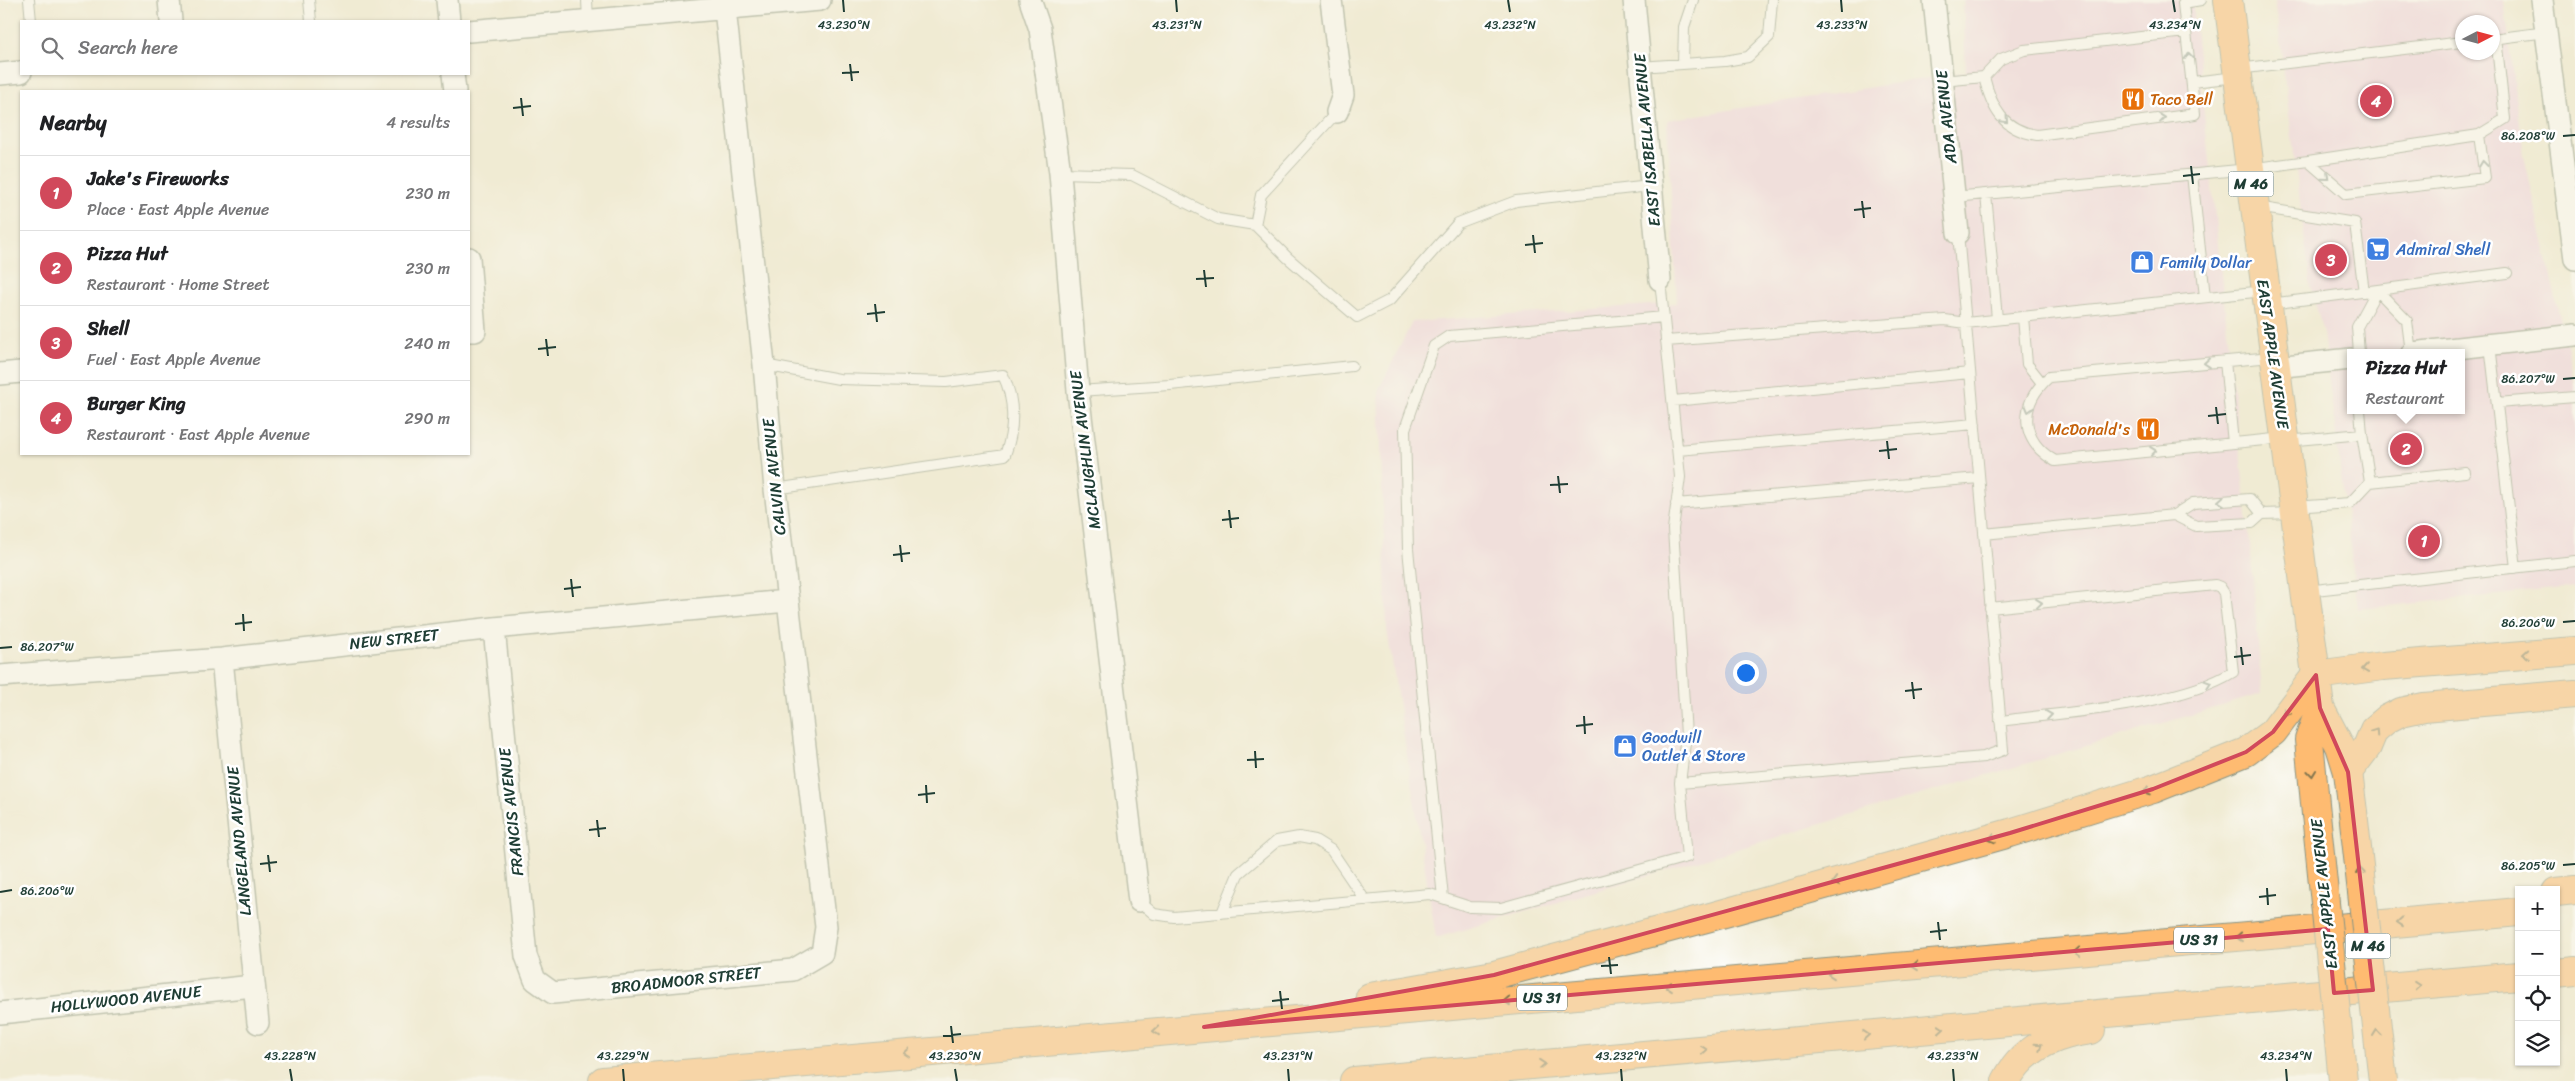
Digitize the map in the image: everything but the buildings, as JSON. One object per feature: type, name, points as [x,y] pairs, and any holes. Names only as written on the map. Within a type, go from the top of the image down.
[{"type":"main road","name":"EAST APPLE AVENUE","points":[[2228,0],[2265,298],[2320,708],[2340,746],[2348,772],[2354,812],[2383,1081]]},
{"type":"main road","points":[[1204,1027],[1494,975],[1990,839],[2152,789],[2246,752],[2272,732],[2316,675],[2402,665],[2575,651]]},
{"type":"main road","points":[[2348,772],[2367,747],[2374,730],[2387,719],[2401,712],[2424,707],[2575,694]]},
{"type":"main road","name":"EAST APPLE AVENUE","points":[[2320,708],[2309,740],[2343,1081]]},
{"type":"main road","points":[[2560,892],[2575,890]]},
{"type":"main road","points":[[2427,920],[2480,900],[2515,896]]},
{"type":"main road","points":[[2560,909],[2575,907]]},
{"type":"main road","name":"US 31","points":[[603,1081],[2515,912]]},
{"type":"main road","points":[[2560,973],[2575,971]]},
{"type":"main road","points":[[1354,1081],[2515,976]]},
{"type":"main road","points":[[2006,1081],[2026,1055],[2047,1041],[2070,1032],[2198,1020],[2282,998]]},
{"type":"street","points":[[169,0],[171,20]]},
{"type":"street","points":[[447,0],[449,20]]},
{"type":"street","points":[[470,31],[588,10],[820,0]]},
{"type":"street","name":"MCLAUGHLIN AVENUE","points":[[1030,0],[1040,29],[1060,173],[1078,391],[1139,901]]},
{"type":"street","points":[[1332,0],[1343,96],[1337,112]]},
{"type":"street","name":"EAST ISABELLA AVENUE","points":[[1634,0],[1660,280]]},
{"type":"street","name":"ADA AVENUE","points":[[1934,0],[1958,233]]},
{"type":"street","points":[[2542,0],[2575,259]]},
{"type":"street","name":"CALVIN AVENUE","points":[[725,4],[764,365],[787,601],[826,927],[822,954]]},
{"type":"street","points":[[0,74],[20,72]]},
{"type":"street","points":[[453,75],[455,90]]},
{"type":"street","points":[[470,282],[472,331]]},
{"type":"street","points":[[2451,349],[2575,335]]},
{"type":"street","points":[[2274,362],[2347,359]]},
{"type":"street","points":[[0,374],[20,372]]},
{"type":"street","name":"NEW STREET","points":[[0,676],[222,659],[494,628],[787,601]]},
{"type":"street","name":"FRANCIS AVENUE","points":[[494,628],[526,956],[535,980],[547,989]]},
{"type":"street","name":"LANGELAND AVENUE","points":[[222,659],[258,1023]]},
{"type":"street","name":"BROADMOOR STREET","points":[[547,989],[553,993],[793,970],[822,954]]},
{"type":"street","name":"HOLLYWOOD AVENUE","points":[[0,1013],[253,986]]},
{"type":"lane","points":[[29,0],[31,20]]},
{"type":"lane","points":[[308,0],[310,20]]},
{"type":"lane","points":[[1683,64],[1684,27],[1693,0]]},
{"type":"lane","points":[[1640,67],[1748,57],[1769,37],[1772,0]]},
{"type":"lane","points":[[1984,77],[1990,100],[2006,122],[2020,132],[2037,135],[2195,114],[2183,3],[2201,0]]},
{"type":"lane","points":[[1942,81],[1984,77],[2001,59],[2024,50],[2186,32]]},
{"type":"lane","points":[[2500,37],[2546,32]]},
{"type":"lane","points":[[2192,82],[2237,73],[2455,43]]},
{"type":"lane","points":[[1954,197],[2249,169],[2480,135],[2506,120],[2497,60]]},
{"type":"lane","points":[[1255,225],[1261,195],[1337,112]]},
{"type":"lane","points":[[2308,161],[2346,194],[2485,178],[2480,135]]},
{"type":"lane","points":[[1060,173],[1132,175],[1218,219],[1255,225],[1288,258],[1357,317],[1390,300],[1458,223],[1516,200],[1650,186]]},
{"type":"lane","points":[[2192,174],[2205,297]]},
{"type":"lane","points":[[1986,194],[1997,319]]},
{"type":"lane","points":[[2254,207],[2355,222],[2364,292]]},
{"type":"lane","points":[[1680,784],[1984,757],[2003,750],[1958,233]]},
{"type":"lane","points":[[1666,341],[1945,320],[1966,323],[2205,297],[2265,298],[2364,292],[2507,274]]},
{"type":"lane","points":[[1139,901],[1154,914],[1174,918],[1430,894],[1470,906],[1501,908],[1687,857],[1680,784],[1686,735],[1673,529],[1680,477],[1660,280]]},
{"type":"lane","points":[[2359,349],[2357,327],[2377,290]]},
{"type":"lane","points":[[2377,290],[2407,321],[2411,349]]},
{"type":"lane","points":[[1443,898],[1409,559],[1405,488],[1405,429],[1434,346],[1449,336],[1664,317]]},
{"type":"lane","points":[[2023,317],[2027,364],[2042,383]]},
{"type":"lane","points":[[2490,345],[2516,568]]},
{"type":"lane","points":[[2274,362],[2225,362],[2049,377],[2042,383],[2032,399],[2026,415],[2028,432],[2035,446],[2055,461],[2233,443],[2362,434]]},
{"type":"lane","points":[[2225,362],[2233,443]]},
{"type":"lane","points":[[764,365],[839,379],[946,382],[1003,375],[1010,389],[1012,414],[1011,440],[1005,455],[775,489]]},
{"type":"lane","points":[[1078,391],[1170,385],[1352,366]]},
{"type":"lane","points":[[1673,400],[1970,373]]},
{"type":"lane","points":[[2497,403],[2575,397]]},
{"type":"lane","points":[[2360,414],[2370,482]]},
{"type":"lane","points":[[1678,450],[1974,424]]},
{"type":"lane","points":[[2174,515],[2196,526],[2252,523],[2262,514],[2350,503],[2370,482],[2465,472]]},
{"type":"lane","points":[[1676,504],[1979,478]]},
{"type":"lane","points":[[1984,534],[2174,515],[2193,503],[2250,499],[2262,514]]},
{"type":"lane","points":[[2305,591],[2575,561]]},
{"type":"lane","points":[[1990,608],[2214,585],[2220,587],[2224,593],[2233,672],[2219,680],[2183,693],[2114,706],[2000,721]]},
{"type":"lane","points":[[1222,913],[1238,874],[1277,841],[1298,837],[1315,840],[1330,850],[1365,900]]},
{"type":"highlighted area","points":[[2316,675],[2320,708],[2348,772],[2373,990],[2334,993],[2328,929],[1204,1027],[1494,975],[2010,833],[2153,789],[2246,752],[2273,732]]},
{"type":"shaded area","points":[[1963,0],[2192,0],[2251,555],[2262,694],[1436,938],[1387,630],[1379,389],[1412,322],[1677,303],[1667,120],[1966,72]]},
{"type":"shaded area","points":[[2275,0],[2504,0],[2524,156],[2575,385],[2575,587],[2358,609],[2323,333],[2310,283]]},
{"type":"place","name":"Taco Bell","points":[[2133,99]]},
{"type":"place","name":"Burger King","points":[[2376,101]]},
{"type":"place","name":"Admiral Shell","points":[[2378,249]]},
{"type":"place","name":"Shell","points":[[2331,260]]},
{"type":"place","name":"Family Dollar","points":[[2142,262]]},
{"type":"place","name":"McDonald's","points":[[2148,429]]},
{"type":"place","name":"Pizza Hut","points":[[2406,449]]},
{"type":"place","name":"Jake's Fireworks","points":[[2424,541]]},
{"type":"place","name":"Goodwill Outlet & Store","points":[[1625,746]]}]
